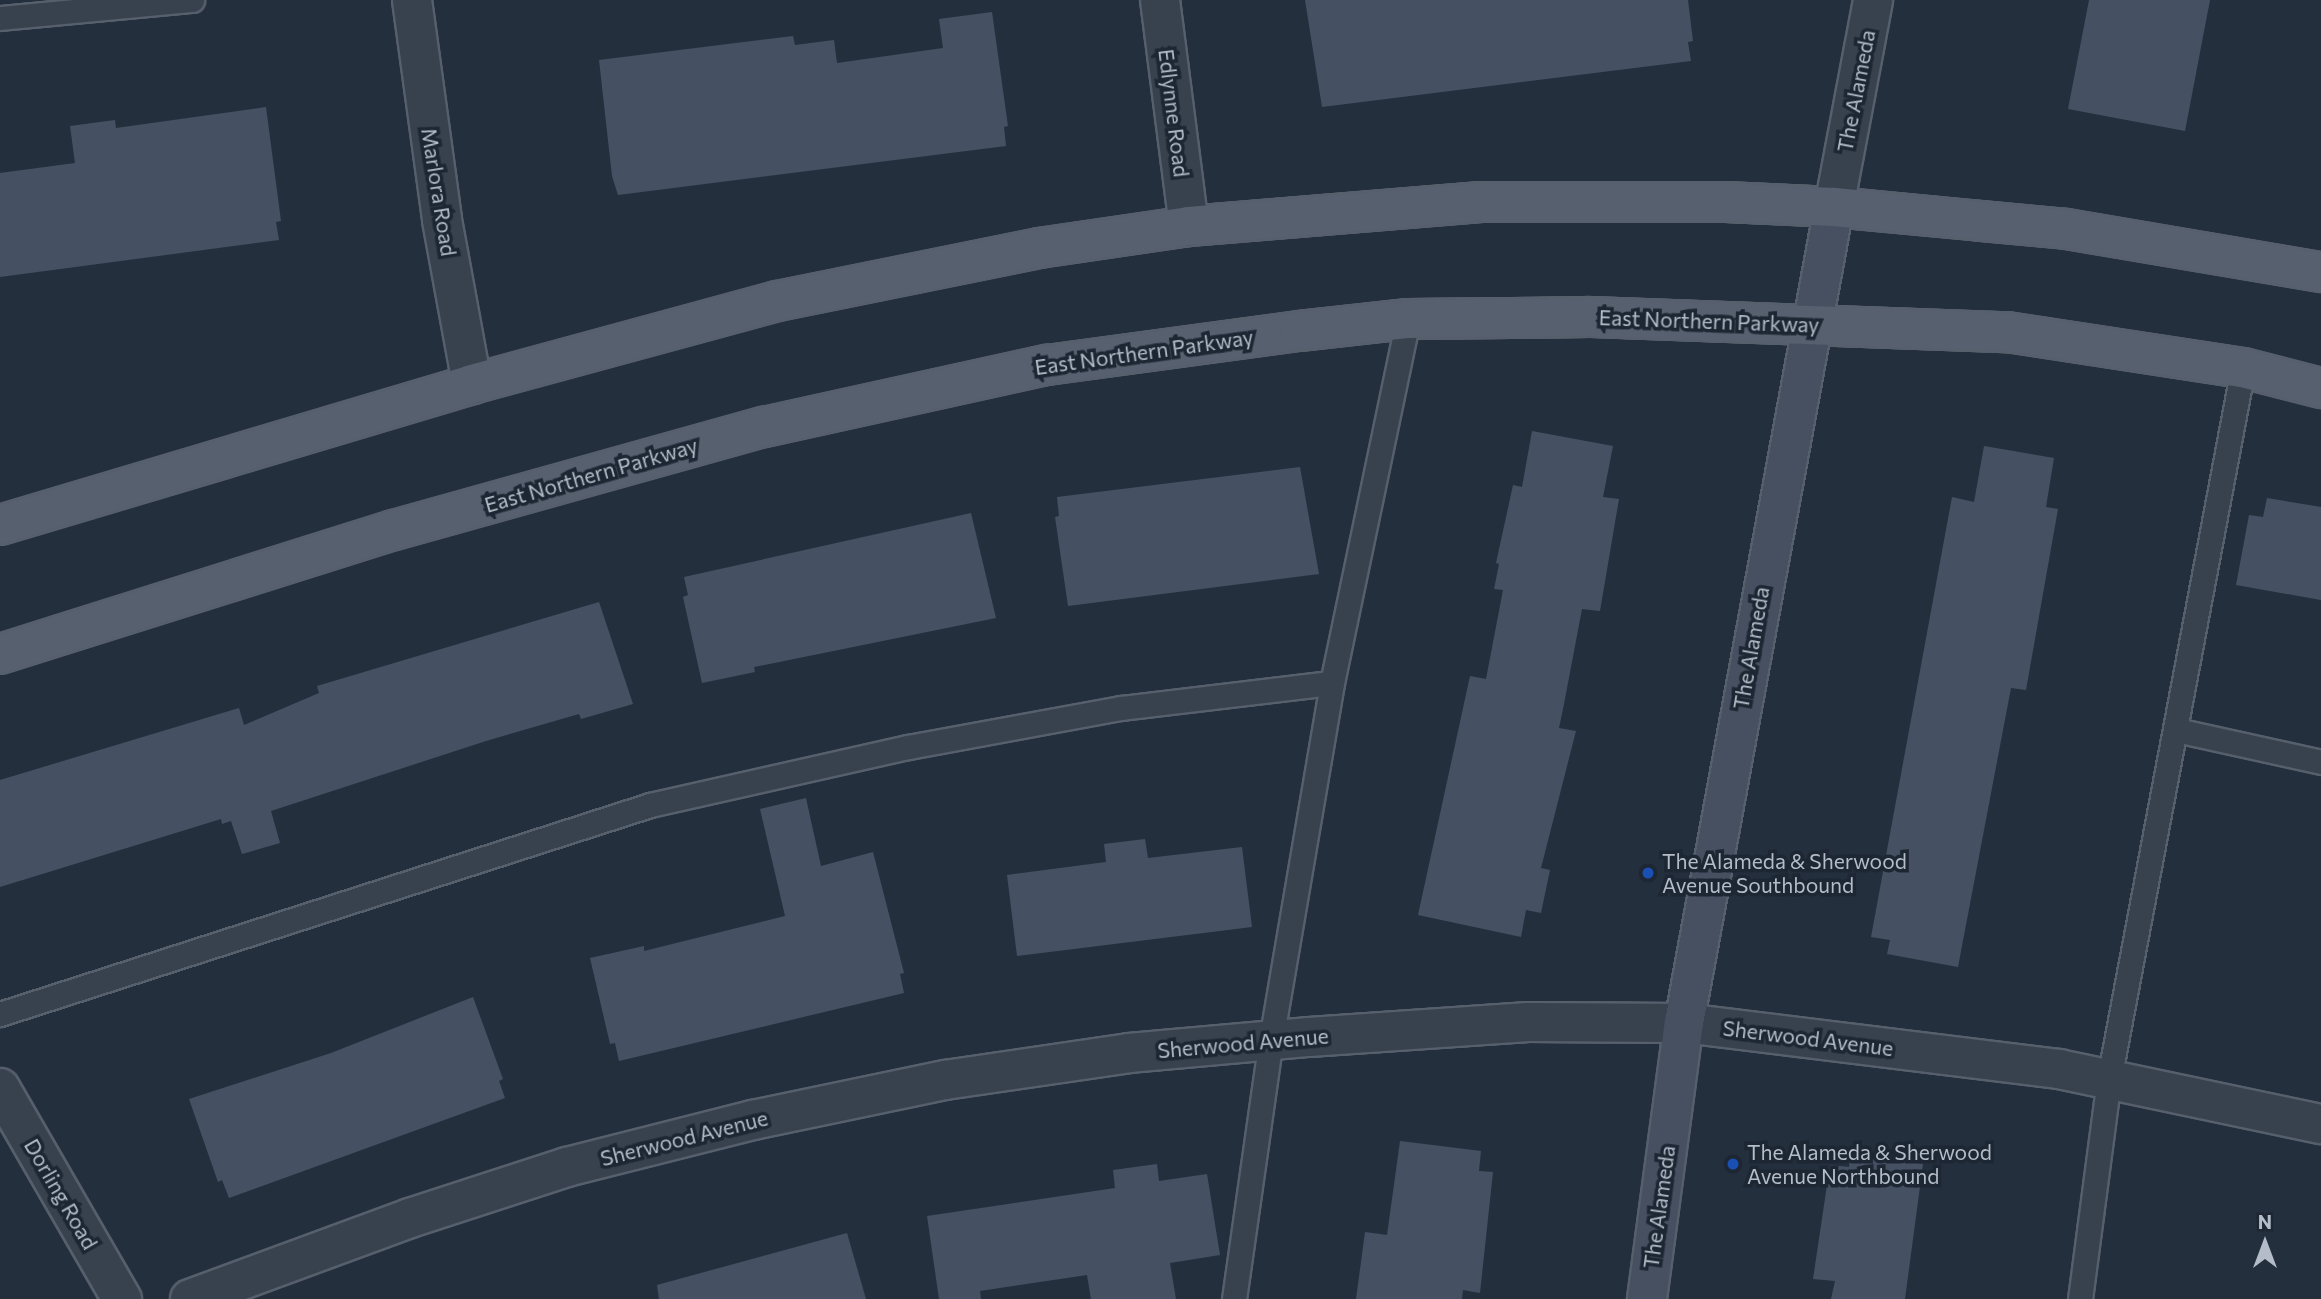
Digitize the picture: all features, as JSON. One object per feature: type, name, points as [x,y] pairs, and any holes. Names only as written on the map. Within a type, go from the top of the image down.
[{"type":"main road","points":[[0,525],[472,384],[777,301],[1039,248],[1188,226],[1494,202],[1833,206],[2066,229],[2321,272]]},
{"type":"main road","name":"The Alameda","points":[[1647,1299],[1684,1023],[1809,324],[1833,206]]},
{"type":"main road","name":"East Northern Parkway","points":[[0,654],[394,530],[764,427],[1047,365],[1408,319],[1590,317],[2007,332],[2243,368],[2321,387]]},
{"type":"street","name":"Marlora Road","points":[[412,0],[442,220],[472,384]]},
{"type":"street","name":"Edlynne Road","points":[[1160,0],[1188,226]]},
{"type":"street","name":"The Alameda","points":[[1833,206],[1874,0]]},
{"type":"street","name":"Sherwood Avenue","points":[[190,1299],[410,1218],[567,1167],[753,1120],[945,1080],[1129,1054],[1271,1040],[1528,1022],[1684,1023],[2109,1079],[2321,1124]]},
{"type":"street","name":"Dorling Road","points":[[0,1088],[122,1299]]},
{"type":"lane","points":[[0,18],[58,5],[192,0]]},
{"type":"lane","points":[[1234,1299],[1271,1040],[1332,683],[1408,319]]},
{"type":"lane","points":[[2080,1299],[2109,1079],[2243,368]]},
{"type":"lane","points":[[0,1014],[650,805],[908,747],[1121,708],[1332,683]]},
{"type":"lane","points":[[2176,730],[2321,762]]},
{"type":"building","points":[[1305,0],[1688,0],[1693,41],[1688,42],[1691,61],[1322,107]]},
{"type":"building","points":[[2089,0],[2210,0],[2185,131],[2068,109]]},
{"type":"building","points":[[992,12],[1008,126],[1004,127],[1006,146],[618,195],[612,176],[599,60],[793,36],[795,45],[834,40],[837,63],[943,48],[939,19]]},
{"type":"building","points":[[266,107],[281,221],[276,222],[279,240],[0,277],[0,173],[75,163],[70,126],[115,120],[116,128]]},
{"type":"building","points":[[1532,431],[1613,446],[1603,497],[1619,499],[1600,611],[1582,609],[1559,728],[1576,731],[1541,868],[1550,870],[1541,913],[1526,910],[1521,937],[1418,915],[1470,676],[1486,679],[1503,590],[1494,589],[1499,564],[1496,563],[1513,485],[1522,487]]},
{"type":"building","points":[[1984,446],[2054,458],[2046,507],[2058,509],[2026,690],[2011,688],[1958,967],[1887,954],[1890,940],[1871,937],[1952,497],[1974,502]]},
{"type":"building","points":[[1300,467],[1319,574],[1068,606],[1055,517],[1059,516],[1057,497]]},
{"type":"building","points":[[2267,498],[2321,507],[2321,600],[2236,585],[2249,515],[2263,517]]},
{"type":"building","points":[[971,513],[996,618],[754,667],[755,672],[702,683],[683,597],[688,595],[684,577]]},
{"type":"building","points":[[599,602],[633,704],[581,719],[579,714],[486,741],[271,811],[280,843],[242,854],[231,821],[222,824],[221,819],[0,887],[0,780],[239,708],[244,725],[319,693],[317,686]]},
{"type":"building","points":[[806,798],[821,866],[873,852],[904,973],[900,974],[904,993],[619,1061],[615,1043],[610,1044],[590,958],[644,946],[644,951],[785,916],[760,809]]},
{"type":"building","points":[[1145,839],[1148,858],[1242,847],[1252,927],[1017,956],[1007,875],[1106,862],[1104,844]]},
{"type":"building","points":[[473,997],[503,1079],[499,1081],[505,1098],[229,1198],[222,1180],[218,1182],[189,1099],[331,1053]]},
{"type":"building","points":[[1400,1141],[1481,1151],[1479,1171],[1493,1172],[1480,1293],[1463,1290],[1462,1299],[1356,1299],[1365,1232],[1387,1235]]},
{"type":"building","points":[[1851,1154],[1923,1164],[1905,1299],[1831,1299],[1835,1281],[1813,1279],[1830,1165],[1849,1167]]},
{"type":"building","points":[[1157,1164],[1159,1181],[1207,1174],[1220,1255],[1170,1263],[1176,1299],[1091,1299],[1087,1275],[980,1291],[981,1299],[939,1299],[927,1216],[1115,1188],[1113,1170]]},
{"type":"building","points":[[847,1233],[866,1299],[659,1299],[657,1285]]},
{"type":"place","name":"The Alameda & Sherwood Avenue Southbound","points":[[1648,873]]},
{"type":"place","name":"The Alameda & Sherwood Avenue Northbound","points":[[1733,1164]]}]
